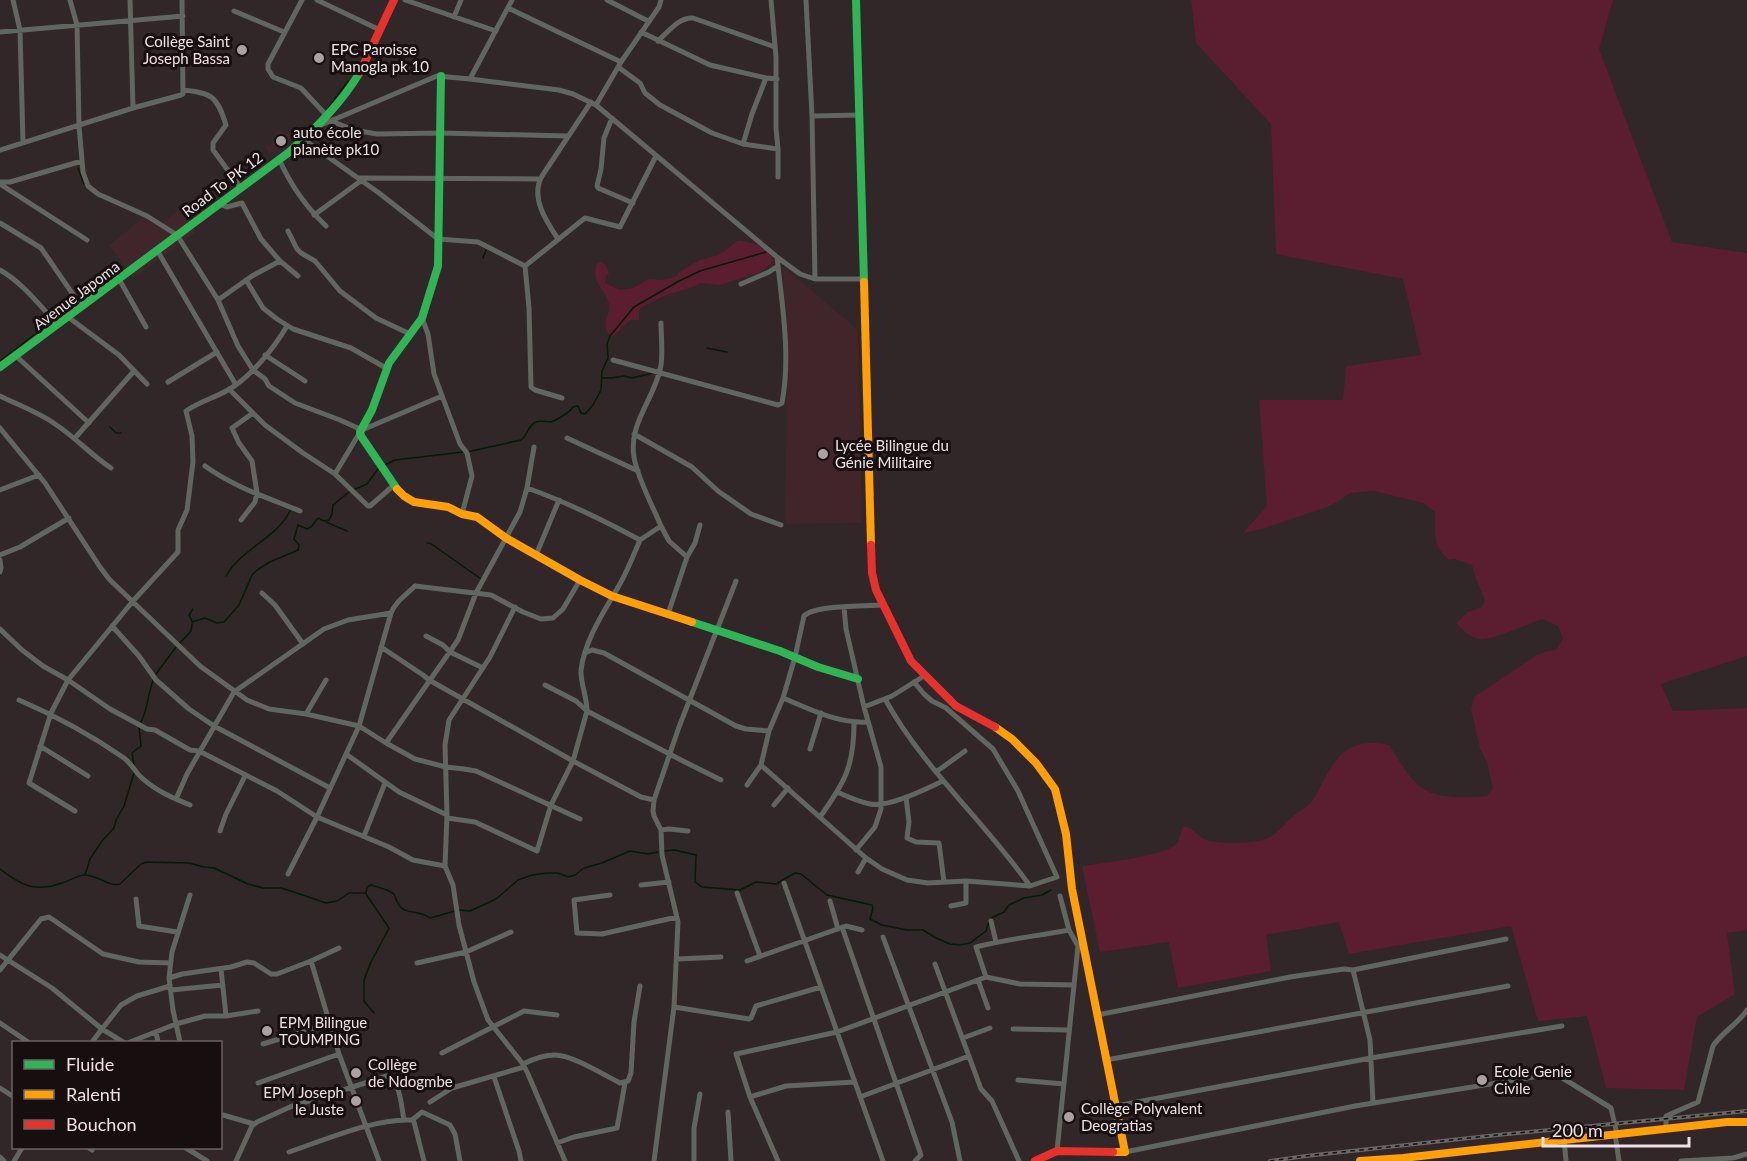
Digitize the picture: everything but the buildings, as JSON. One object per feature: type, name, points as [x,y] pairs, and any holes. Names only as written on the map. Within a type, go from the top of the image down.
[{"type":"main road","name":"Road To PK 12","points":[[167,243],[329,119],[357,78],[394,0]]},
{"type":"main road","points":[[856,0],[872,573],[882,605],[906,653],[924,676],[956,706],[991,724],[1012,739],[1053,784],[1066,834],[1072,889],[1125,1152],[1057,1151],[1035,1161]]},
{"type":"main road","points":[[441,76],[441,178],[438,239],[440,258],[422,318],[386,368],[372,410],[361,431],[361,436],[376,461],[404,496],[414,502],[448,507],[462,514],[477,517],[506,538],[612,596],[858,679]]},
{"type":"main road","name":"Avenue Japoma","points":[[0,367],[167,243]]},
{"type":"main road","points":[[1360,1161],[1747,1122]]},
{"type":"street","points":[[13,0],[20,30],[23,143]]},
{"type":"street","points":[[70,0],[77,25],[82,161],[85,179],[92,190],[147,216],[177,235],[218,300],[238,346],[253,370],[265,379],[269,386],[295,403],[361,431]]},
{"type":"street","points":[[130,0],[133,108]]},
{"type":"street","points":[[0,150],[183,93],[182,0]]},
{"type":"street","points":[[302,0],[268,64],[268,69],[273,77],[301,88],[329,119],[354,130],[378,134],[568,136]]},
{"type":"street","points":[[317,0],[381,30]]},
{"type":"street","points":[[405,0],[496,31]]},
{"type":"street","points":[[454,17],[461,0]]},
{"type":"street","points":[[470,78],[512,0]]},
{"type":"street","points":[[607,0],[648,21]]},
{"type":"street","points":[[558,239],[540,207],[540,179],[620,64],[661,0]]},
{"type":"street","points":[[771,0],[777,79],[778,177]]},
{"type":"street","points":[[806,0],[812,116],[815,279]]},
{"type":"street","points":[[508,8],[620,64],[640,83],[645,93],[660,105],[712,133],[743,144],[778,149]]},
{"type":"street","points":[[234,11],[284,32]]},
{"type":"street","points":[[0,32],[183,16]]},
{"type":"street","points":[[658,41],[681,20],[693,18],[775,47]]},
{"type":"street","points":[[641,32],[710,65],[777,79]]},
{"type":"street","points":[[329,119],[433,77],[441,76],[559,90],[573,94],[593,103],[612,118],[800,274],[815,279],[865,279]]},
{"type":"street","points":[[743,144],[766,78]]},
{"type":"street","points":[[183,90],[206,93],[218,104],[226,125],[213,143],[213,150],[241,188]]},
{"type":"street","points":[[812,116],[860,115]]},
{"type":"street","points":[[612,118],[604,138],[597,186],[633,203]]},
{"type":"street","points":[[303,139],[438,239],[478,242],[525,266]]},
{"type":"street","points":[[525,266],[585,218],[620,227],[657,156]]},
{"type":"street","points":[[279,158],[290,183],[314,215],[326,226]]},
{"type":"street","points":[[0,183],[82,161]]},
{"type":"street","points":[[314,215],[360,179],[540,179]]},
{"type":"street","points":[[0,183],[87,240]]},
{"type":"street","points":[[219,204],[227,207],[242,203],[261,239],[280,261],[298,276]]},
{"type":"street","points":[[0,223],[41,248],[81,306]]},
{"type":"street","points":[[288,231],[297,249],[315,261],[340,291],[376,318],[410,334]]},
{"type":"street","points":[[157,250],[236,385]]},
{"type":"street","points":[[613,360],[775,405],[782,403],[786,382],[785,337],[777,257]]},
{"type":"street","points":[[218,300],[246,280],[280,261]]},
{"type":"street","points":[[525,266],[529,308],[531,387],[562,398]]},
{"type":"street","points":[[741,284],[778,266]]},
{"type":"street","points":[[0,270],[31,295],[58,326]]},
{"type":"street","points":[[120,279],[146,327]]},
{"type":"street","points":[[246,280],[263,308],[287,326],[325,341],[351,348],[386,368]]},
{"type":"street","points":[[68,317],[119,355],[147,384]]},
{"type":"street","points":[[422,318],[428,334],[434,374],[460,444],[467,453],[472,476],[462,514]]},
{"type":"street","points":[[661,323],[661,364],[652,393],[634,434],[634,459],[669,541],[687,557]]},
{"type":"street","points":[[75,811],[29,783],[51,714],[69,680],[133,601],[177,554],[178,530],[187,510],[191,484],[192,436],[186,411],[236,385],[253,370],[287,326]]},
{"type":"street","points":[[168,382],[217,352]]},
{"type":"street","points":[[265,355],[305,381]]},
{"type":"street","points":[[16,356],[89,423]]},
{"type":"street","points":[[75,438],[135,371]]},
{"type":"street","points":[[229,389],[274,433],[335,474],[369,506],[394,485]]},
{"type":"street","points":[[0,396],[54,423],[111,468]]},
{"type":"street","points":[[335,474],[361,431],[442,396]]},
{"type":"street","points":[[241,520],[255,502],[257,493],[252,461],[232,428],[253,413]]},
{"type":"street","points":[[0,428],[39,475],[109,579],[180,647],[234,692],[246,700],[269,709],[306,714],[359,726],[415,759],[446,768],[476,771],[580,819]]},
{"type":"street","points":[[634,434],[692,467],[718,491],[751,514],[781,525]]},
{"type":"street","points":[[567,438],[638,471]]},
{"type":"street","points":[[386,743],[458,640],[476,593],[520,512],[534,447]]},
{"type":"street","points":[[206,466],[240,488],[300,511]]},
{"type":"street","points":[[0,490],[39,475]]},
{"type":"street","points":[[527,488],[594,515],[640,540]]},
{"type":"street","points":[[536,555],[559,500]]},
{"type":"street","points":[[0,572],[0,558],[69,518]]},
{"type":"street","points":[[668,614],[700,525]]},
{"type":"street","points":[[346,754],[385,783],[447,817],[476,822],[537,851],[551,805],[573,761],[587,711],[587,699],[581,675],[585,653],[640,540],[661,526]]},
{"type":"street","points":[[288,874],[359,726],[391,613],[398,602],[415,586],[496,596],[534,617],[552,618],[566,605],[580,580]]},
{"type":"street","points":[[654,1161],[674,1007],[677,917],[662,855],[661,830],[653,811],[654,800],[689,700],[736,581]]},
{"type":"street","points":[[262,593],[275,605],[303,644]]},
{"type":"street","points":[[747,785],[761,765],[770,731],[783,698],[806,613],[844,607],[882,605]]},
{"type":"street","points":[[515,607],[490,657],[449,720],[445,737],[447,817],[445,866],[453,885],[457,916],[474,982],[488,1020],[523,1066],[565,1161]]},
{"type":"street","points":[[844,607],[846,629],[864,707],[881,767],[881,809],[875,827],[856,850]]},
{"type":"street","points":[[176,799],[199,752],[234,692],[324,629],[339,622],[391,613]]},
{"type":"street","points":[[112,626],[139,656],[156,680],[178,700],[214,726],[330,788]]},
{"type":"street","points":[[0,629],[43,666],[69,680],[124,718],[147,729],[154,729],[190,750],[199,752],[277,791],[317,817],[389,847],[413,860],[445,866]]},
{"type":"street","points":[[426,636],[443,645],[450,652],[483,668]]},
{"type":"street","points":[[381,647],[429,680],[462,699],[641,797],[654,800]]},
{"type":"street","points":[[585,653],[592,650],[604,653],[736,726],[770,731]]},
{"type":"street","points":[[864,707],[885,699],[924,676]]},
{"type":"street","points":[[306,714],[326,680]]},
{"type":"street","points":[[761,765],[866,858],[882,869],[907,880],[928,883],[966,881],[1030,886],[1057,878],[1018,791],[989,745],[946,708],[932,701],[914,682]]},
{"type":"street","points":[[545,685],[576,701],[587,711],[721,780]]},
{"type":"street","points":[[783,698],[854,723],[868,722]]},
{"type":"street","points":[[885,699],[893,714],[936,772],[1030,886]]},
{"type":"street","points":[[19,700],[51,714],[123,758],[132,764],[141,777],[165,794],[190,805]]},
{"type":"street","points":[[810,749],[821,713]]},
{"type":"street","points":[[820,817],[837,792],[850,766],[854,746],[854,723]]},
{"type":"street","points":[[40,746],[88,776]]},
{"type":"street","points":[[936,772],[965,751]]},
{"type":"street","points":[[220,831],[245,776]]},
{"type":"street","points":[[837,792],[870,804],[880,805],[943,781]]},
{"type":"street","points":[[364,836],[385,783]]},
{"type":"street","points":[[774,806],[788,788]]},
{"type":"street","points":[[906,797],[908,838],[916,842],[939,843],[944,882]]},
{"type":"street","points":[[661,830],[688,831]]},
{"type":"street","points":[[858,872],[866,858]]},
{"type":"street","points":[[951,906],[966,903],[966,881]]},
{"type":"street","points":[[641,885],[669,882]]},
{"type":"street","points":[[784,883],[882,1161]]},
{"type":"street","points":[[737,893],[760,956]]},
{"type":"street","points":[[180,1041],[170,988],[170,963],[177,932],[190,895]]},
{"type":"street","points":[[610,895],[574,900],[577,933],[602,934],[677,917]]},
{"type":"street","points":[[1057,1151],[1078,946],[1069,930],[1060,896]]},
{"type":"street","points":[[136,899],[139,926],[177,932]]},
{"type":"street","points":[[830,901],[921,1155],[915,1161]]},
{"type":"street","points":[[0,970],[40,919],[49,917],[103,954],[139,962],[170,963]]},
{"type":"street","points":[[991,921],[996,942]]},
{"type":"street","points":[[747,961],[846,926],[862,930]]},
{"type":"street","points":[[986,977],[976,947],[1069,930]]},
{"type":"street","points":[[417,963],[466,952],[512,932]]},
{"type":"street","points":[[883,937],[952,1122],[960,1161]]},
{"type":"street","points":[[1097,1015],[1290,977],[1344,969],[1353,970],[1506,939]]},
{"type":"street","points":[[169,978],[248,962],[272,974],[311,961],[339,948]]},
{"type":"street","points":[[0,955],[52,988],[102,1029],[121,1041]]},
{"type":"street","points":[[677,959],[721,957]]},
{"type":"street","points":[[311,961],[339,1054],[379,1161]]},
{"type":"street","points":[[935,964],[981,1089],[992,1101],[1019,1161]]},
{"type":"street","points":[[221,969],[226,1016]]},
{"type":"street","points":[[1353,970],[1370,1040],[1372,1103]]},
{"type":"street","points":[[778,1161],[750,1097],[736,1054],[837,1032],[986,977],[1020,984],[1074,986]]},
{"type":"street","points":[[978,980],[988,1008]]},
{"type":"street","points":[[93,1041],[121,1005],[128,1000],[170,988],[223,985]]},
{"type":"street","points":[[557,1143],[616,1128],[625,1083],[631,1073],[634,1023],[640,986]]},
{"type":"street","points":[[1106,1060],[1508,986]]},
{"type":"street","points":[[674,1007],[750,1019],[756,1006],[821,987]]},
{"type":"street","points":[[1666,1129],[1666,1116],[1698,1102],[1713,1046],[1747,1010]]},
{"type":"street","points":[[133,1041],[176,1024],[205,1016],[226,1016],[258,1011]]},
{"type":"street","points":[[442,1053],[524,1011],[556,1015]]},
{"type":"street","points":[[0,1023],[27,1041]]},
{"type":"street","points":[[263,1044],[331,1023]]},
{"type":"street","points":[[1116,1106],[1371,1058],[1562,1026]]},
{"type":"street","points":[[963,1038],[990,1028]]},
{"type":"street","points":[[1013,1029],[1069,1030]]},
{"type":"street","points":[[156,1032],[158,1041]]},
{"type":"street","points":[[258,1083],[339,1054]]},
{"type":"street","points":[[430,1102],[452,1088],[494,1077],[542,1056],[556,1054],[570,1058],[620,1083],[625,1083]]},
{"type":"street","points":[[860,1097],[969,1056]]},
{"type":"street","points":[[1125,1152],[1372,1103],[1556,1074],[1611,1108],[1619,1161]]},
{"type":"street","points":[[236,1161],[254,1124],[290,1107],[387,1076],[397,1084],[404,1120]]},
{"type":"street","points":[[494,1077],[521,1161]]},
{"type":"street","points":[[1018,1080],[1064,1084]]},
{"type":"street","points":[[750,1097],[786,1086],[855,1083]]},
{"type":"street","points":[[694,1161],[694,1128],[700,1094]]},
{"type":"street","points":[[289,1152],[366,1126],[412,1120],[422,1112],[450,1125],[460,1161]]},
{"type":"street","points":[[728,1112],[731,1161]]},
{"type":"street","points":[[223,1115],[254,1124]]},
{"type":"street","points":[[412,1120],[424,1161]]},
{"type":"street","points":[[1564,1139],[1566,1161]]},
{"type":"street","points":[[188,1149],[207,1161]]},
{"type":"street","points":[[1681,1161],[1733,1158],[1747,1154]]},
{"type":"street","points":[[0,1158],[4,1161]]},
{"type":"shaded area","points":[[1191,0],[1613,0],[1599,49],[1672,242],[1747,253],[1747,656],[1661,684],[1673,711],[1747,708],[1747,930],[1727,933],[1735,994],[1697,1017],[1684,1090],[1606,1088],[1587,1016],[1538,1021],[1511,926],[1349,954],[1339,922],[1266,935],[1271,971],[1178,988],[1169,942],[1100,952],[1082,866],[1160,852],[1176,844],[1183,826],[1190,828],[1206,840],[1212,841],[1242,843],[1266,839],[1310,804],[1335,761],[1357,745],[1377,743],[1389,745],[1410,777],[1429,792],[1448,796],[1487,796],[1493,788],[1487,762],[1480,749],[1471,709],[1474,697],[1538,654],[1557,649],[1563,638],[1558,626],[1542,619],[1485,639],[1472,637],[1466,633],[1456,623],[1468,612],[1482,607],[1485,600],[1472,565],[1455,559],[1449,560],[1439,549],[1436,538],[1435,512],[1423,503],[1374,491],[1350,493],[1327,507],[1243,533],[1267,506],[1259,400],[1343,400],[1346,366],[1421,355],[1403,279],[1276,254],[1271,124],[1196,43]]},
{"type":"shaded area","name":"auto école planète pk10","points":[[280,129],[285,135],[292,131],[296,134],[269,154],[265,146],[268,144],[271,148],[270,144],[277,136],[275,132]]},
{"type":"shaded area","points":[[187,205],[191,210],[185,216],[197,231],[134,278],[109,245],[144,217],[158,226],[180,209],[182,211]]},
{"type":"shaded area","points":[[738,240],[763,248],[773,260],[771,264],[760,272],[720,285],[701,283],[666,295],[641,307],[639,320],[630,320],[614,336],[610,336],[605,326],[609,304],[595,276],[597,263],[601,262],[606,265],[609,273],[605,283],[620,290],[633,288],[649,279],[662,280],[675,277],[700,260],[725,251]]},
{"type":"shaded area","name":"Lycée Bilingue du Génie Militaire","points":[[783,266],[858,330],[862,523],[785,524],[787,382]]},
{"type":"waterway","points":[[329,107],[348,81]]},
{"type":"waterway","points":[[78,168],[84,184]]},
{"type":"waterway","points":[[483,258],[486,250]]},
{"type":"waterway","points":[[467,452],[521,440],[536,422],[553,421],[573,407],[578,406],[581,413],[585,414],[601,390],[602,371],[608,358],[607,344],[610,336],[634,307],[700,271],[766,252]]},
{"type":"waterway","points":[[80,300],[96,288],[101,281]]},
{"type":"waterway","points":[[56,319],[76,303]]},
{"type":"waterway","points":[[0,361],[51,322]]},
{"type":"waterway","points":[[707,348],[727,352]]},
{"type":"waterway","points":[[603,378],[624,376],[632,378],[653,373]]},
{"type":"waterway","points":[[110,427],[116,433],[121,433]]},
{"type":"waterway","points":[[385,465],[395,460],[463,452]]},
{"type":"waterway","points":[[353,490],[367,484],[378,469]]},
{"type":"waterway","points":[[192,622],[205,618],[217,623],[224,622],[239,605],[252,575],[257,570],[298,550],[299,545],[294,539],[298,525],[307,529],[318,518],[324,521],[329,520],[333,505],[349,492]]},
{"type":"waterway","points":[[226,576],[241,558],[284,521],[290,511]]},
{"type":"waterway","points":[[326,522],[347,531]]},
{"type":"waterway","points":[[427,543],[481,579]]},
{"type":"waterway","points":[[192,621],[189,615],[193,609]]},
{"type":"waterway","points":[[179,644],[191,631],[192,624]]},
{"type":"waterway","points":[[156,674],[176,647]]},
{"type":"waterway","points":[[141,722],[154,678]]},
{"type":"waterway","points":[[134,765],[132,753],[141,746],[139,727]]},
{"type":"waterway","points":[[85,875],[90,859],[114,828],[124,806],[134,773]]},
{"type":"waterway","points":[[663,851],[675,850],[696,855],[695,882],[702,887],[740,890],[756,882],[776,884],[795,873],[801,874],[827,895],[872,905],[870,919],[882,925],[907,930],[923,930],[950,944],[970,943],[986,931],[989,922]]},
{"type":"waterway","points":[[459,910],[470,911],[496,899],[518,880],[532,875],[558,873],[568,877],[584,868],[630,851],[648,854],[658,852]]},
{"type":"waterway","points":[[0,869],[29,886],[44,887],[84,875],[93,876],[111,884],[120,884],[146,862],[189,863],[214,868],[248,884],[263,888],[281,888],[326,903],[337,901],[349,893],[365,893]]},
{"type":"waterway","points":[[366,893],[367,887],[371,885],[387,890],[394,894],[404,910],[430,918],[455,911]]},
{"type":"waterway","points":[[991,918],[1004,912],[1009,905],[1051,890]]},
{"type":"waterway","points":[[366,894],[389,928],[364,980],[364,1001],[374,1013]]},
{"type":"railway","points":[[1270,1161],[1497,1135],[1747,1111]]},
{"type":"traffic: fast","points":[[856,0],[864,282]]},
{"type":"traffic: fast","points":[[0,367],[288,153],[327,116],[345,95],[360,72]]},
{"type":"traffic: fast","points":[[397,489],[360,432],[372,410],[389,363],[422,318],[438,266],[441,76]]},
{"type":"traffic: fast","points":[[692,622],[858,679]]},
{"type":"traffic: slow","points":[[864,282],[871,545]]},
{"type":"traffic: slow","points":[[397,489],[414,502],[448,507],[462,514],[477,517],[506,538],[612,596],[692,622]]},
{"type":"traffic: slow","points":[[995,727],[1012,739],[1036,763],[1055,789],[1066,834],[1072,889],[1125,1152],[1113,1152]]},
{"type":"traffic: slow","points":[[1360,1161],[1727,1122],[1747,1122]]},
{"type":"traffic: jam","points":[[360,72],[394,0]]},
{"type":"traffic: jam","points":[[871,545],[872,573],[876,590],[911,661],[956,706],[995,727]]},
{"type":"traffic: jam","points":[[1035,1161],[1057,1151],[1113,1152]]},
{"type":"place","name":"Collège Saint Joseph Bassa","points":[[242,50]]},
{"type":"place","name":"EPC Paroisse Manogla pk 10","points":[[319,58]]},
{"type":"place","name":"auto école planète pk10","points":[[281,141]]},
{"type":"place","name":"Lycée Bilingue du Génie Militaire","points":[[823,454]]},
{"type":"place","name":"EPM Bilingue TOUMPING","points":[[267,1031]]},
{"type":"place","name":"Collège de Ndogmbe","points":[[356,1073]]},
{"type":"place","name":"Ecole Genie Civile","points":[[1482,1080]]},
{"type":"place","name":"EPM Joseph le Juste","points":[[356,1101]]},
{"type":"place","name":"Collège Polyvalent Deogratias","points":[[1069,1117]]}]
